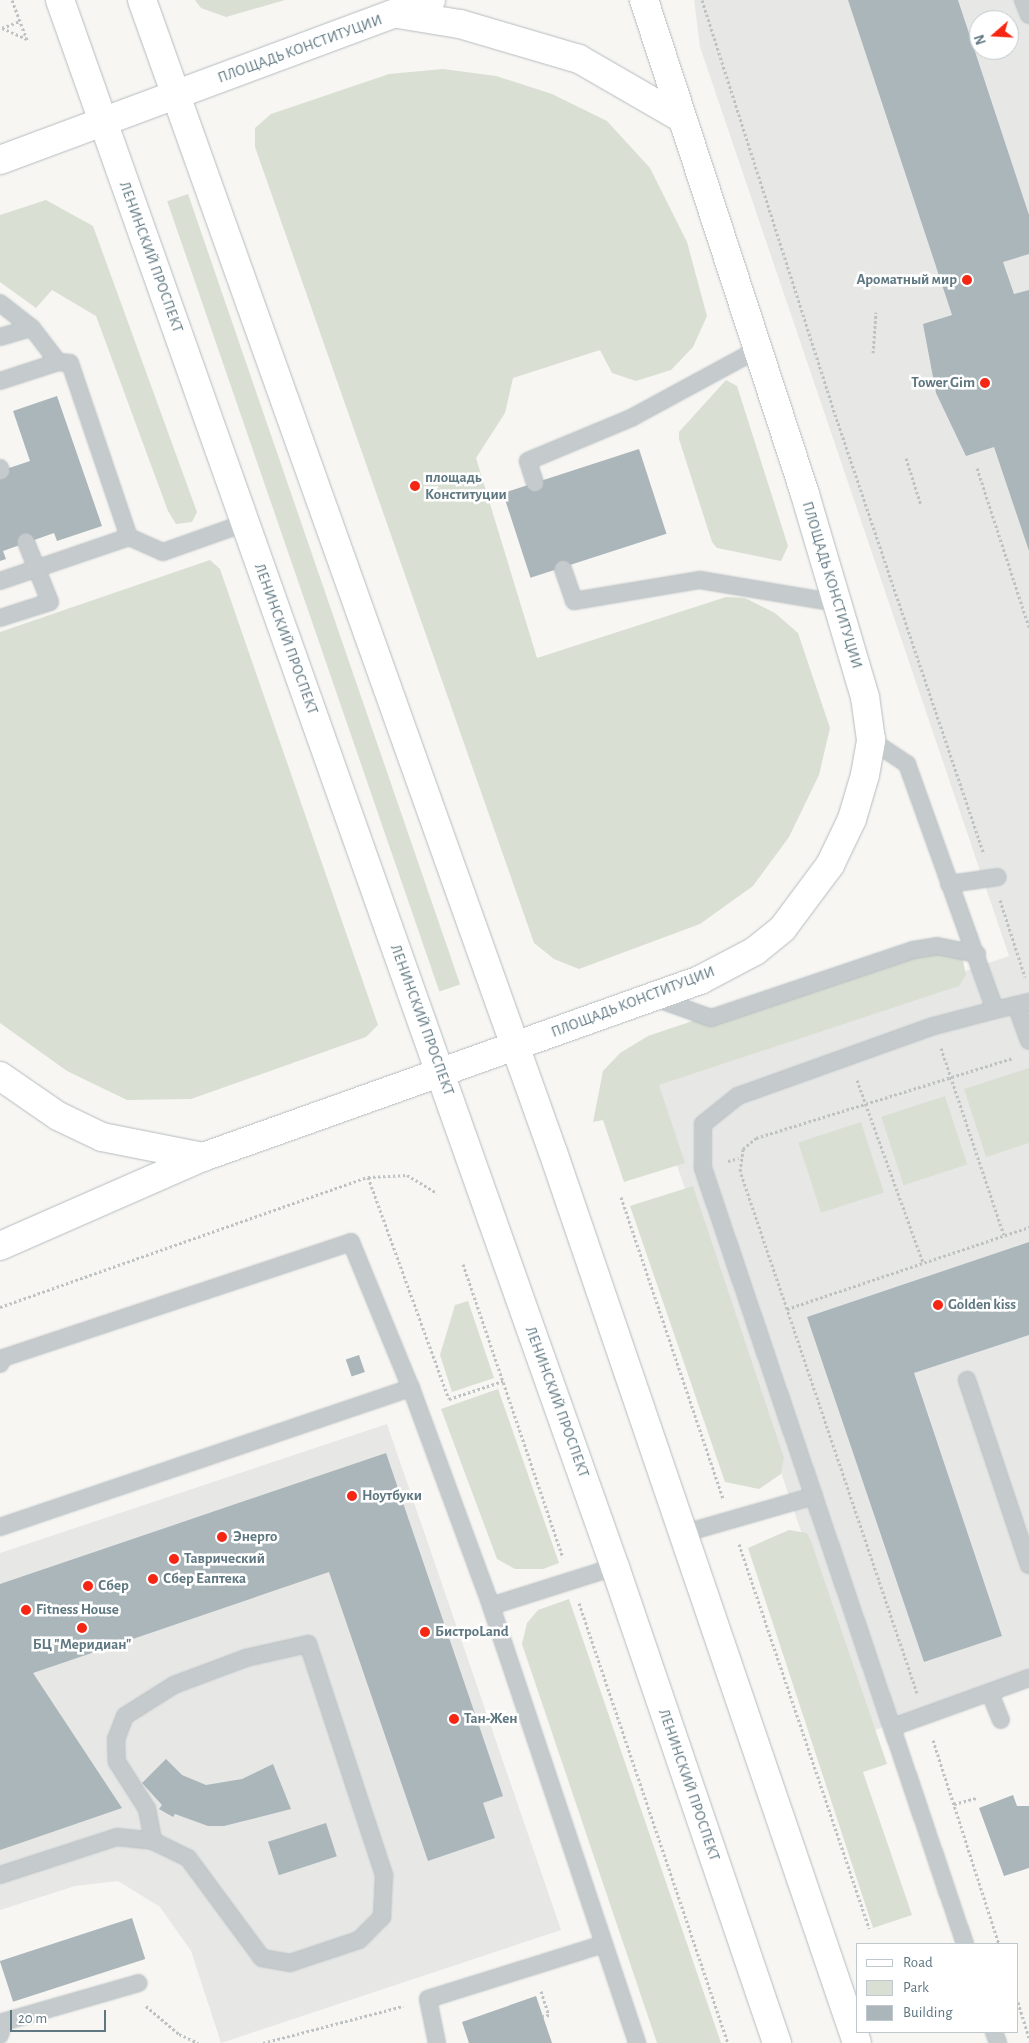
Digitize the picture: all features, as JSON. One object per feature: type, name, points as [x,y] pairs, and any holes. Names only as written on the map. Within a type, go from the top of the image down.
[{"type":"main road","name":"ЛЕНИНСКИЙ ПРОСПЕКТ","points":[[60,0],[615,1567],[777,2043]]},
{"type":"main road","points":[[142,0],[515,1045],[685,1533],[857,2043]]},
{"type":"main road","points":[[397,14],[431,0]]},
{"type":"main road","points":[[644,0],[681,118]]},
{"type":"main road","name":"ПЛОЩАДЬ КОНСТИТУЦИИ","points":[[0,160],[397,14],[460,24],[579,59],[681,118],[758,349],[838,603],[865,696],[871,740],[852,819],[807,901],[755,951],[700,980],[515,1045],[441,1074],[203,1157],[102,1138],[58,1116],[0,1076]]},
{"type":"main road","points":[[0,1246],[203,1157]]},
{"type":"lane","points":[[1023,0],[1029,16]]},
{"type":"lane","points":[[0,303],[32,328],[58,362]]},
{"type":"lane","points":[[0,337],[32,328]]},
{"type":"lane","points":[[535,483],[528,461],[633,417],[758,349]]},
{"type":"lane","points":[[0,381],[58,362],[70,363],[129,537]]},
{"type":"lane","points":[[0,581],[129,537],[163,552],[245,523]]},
{"type":"lane","points":[[0,618],[50,602],[39,568],[26,542]]},
{"type":"lane","points":[[564,569],[574,601],[700,580],[838,603]]},
{"type":"lane","points":[[871,740],[907,764],[949,884],[977,954],[995,1010]]},
{"type":"lane","points":[[949,884],[995,878]]},
{"type":"lane","points":[[652,997],[711,1018],[912,950],[937,946],[977,954]]},
{"type":"lane","points":[[965,1943],[893,1726],[703,1168],[703,1124],[738,1096],[934,1026],[1023,1003],[1029,1041]]},
{"type":"lane","points":[[0,1364],[3,1358],[351,1242],[411,1388],[491,1606],[602,1944],[637,2043]]},
{"type":"lane","points":[[967,1380],[1029,1565]]},
{"type":"lane","points":[[0,1527],[411,1388]]},
{"type":"lane","points":[[685,1533],[814,1496]]},
{"type":"lane","points":[[491,1606],[615,1567]]},
{"type":"lane","points":[[0,1875],[117,1837],[153,1841],[188,1858],[262,1958],[290,1963],[326,1954],[359,1940],[382,1917],[384,1875],[308,1644],[246,1658],[174,1684],[125,1716],[116,1739],[117,1762],[147,1809],[153,1841]]},
{"type":"lane","points":[[893,1726],[1029,1678]]},
{"type":"lane","points":[[990,1693],[1001,1720]]},
{"type":"lane","points":[[437,2043],[428,1999],[602,1944]]},
{"type":"lane","points":[[0,2035],[2,2022],[138,1983]]},
{"type":"path","points":[[1,28],[27,40],[12,0]]},
{"type":"path","points":[[702,0],[838,423],[995,878],[1026,978],[1023,1003]]},
{"type":"path","points":[[1,28],[20,22]]},
{"type":"path","points":[[873,353],[876,312]]},
{"type":"path","points":[[906,458],[921,505]]},
{"type":"path","points":[[977,468],[1029,627]]},
{"type":"path","points":[[934,1026],[1004,1235]]},
{"type":"path","points":[[848,1056],[923,1262]]},
{"type":"path","points":[[999,1943],[925,1716],[787,1309],[739,1158],[756,1138],[1020,1056]]},
{"type":"path","points":[[0,1307],[368,1177],[407,1175],[437,1193]]},
{"type":"path","points":[[368,1177],[448,1399],[503,1382]]},
{"type":"path","points":[[621,1197],[869,1929]]},
{"type":"path","points":[[787,1309],[1029,1227]]},
{"type":"path","points":[[463,1264],[563,1556]]},
{"type":"path","points":[[579,1602],[728,2043]]},
{"type":"path","points":[[954,1804],[976,1798]]},
{"type":"path","points":[[118,1989],[198,2043]]},
{"type":"path","points":[[540,1991],[549,2015],[543,2016]]},
{"type":"path","points":[[263,2043],[428,1999]]},
{"type":"path","points":[[1019,2005],[1029,2037]]},
{"type":"shaded area","points":[[694,0],[1029,0],[1029,1677],[869,1732],[648,1080],[1009,956],[700,47]]},
{"type":"shaded area","points":[[387,1424],[561,1930],[221,2043],[191,1951],[160,1907],[118,1881],[75,1886],[0,1910],[0,1553]]},
{"type":"green space","points":[[195,0],[285,0],[226,17],[201,8]]},
{"type":"green space","points":[[443,69],[496,76],[552,94],[607,121],[650,168],[687,242],[707,316],[693,347],[671,370],[636,381],[612,373],[600,350],[513,378],[505,413],[476,458],[537,658],[726,597],[745,598],[775,613],[798,633],[830,728],[819,775],[789,837],[753,886],[700,924],[579,969],[554,959],[534,943],[255,147],[255,128],[271,114],[389,74]]},
{"type":"green space","points":[[188,194],[460,984],[439,992],[167,201]]},
{"type":"green space","points":[[46,200],[93,226],[197,512],[192,522],[176,524],[168,511],[96,316],[52,290],[36,308],[0,282],[0,215]]},
{"type":"green space","points":[[726,380],[737,386],[788,546],[781,561],[717,548],[712,542],[679,439],[679,432]]},
{"type":"green space","points":[[210,560],[220,569],[378,1025],[366,1037],[191,1099],[127,1100],[67,1071],[0,1023],[0,632]]},
{"type":"green space","points":[[923,943],[962,956],[966,975],[959,986],[659,1085],[685,1163],[624,1182],[603,1120],[593,1122],[603,1071],[620,1053],[648,1036]]},
{"type":"green space","points":[[1029,1068],[1029,1143],[986,1157],[964,1089]]},
{"type":"green space","points":[[945,1096],[967,1164],[904,1185],[881,1117]]},
{"type":"green space","points":[[861,1122],[884,1192],[821,1213],[798,1142]]},
{"type":"green space","points":[[693,1186],[784,1458],[781,1474],[759,1489],[725,1482],[630,1206]]},
{"type":"green space","points":[[468,1301],[494,1378],[452,1392],[440,1355],[455,1305]]},
{"type":"green space","points":[[498,1389],[559,1563],[543,1569],[515,1569],[497,1559],[441,1409]]},
{"type":"green space","points":[[789,1530],[807,1533],[811,1541],[887,1764],[863,1772],[912,1915],[873,1928],[748,1548]]},
{"type":"green space","points":[[569,1599],[721,2043],[657,2043],[522,1644],[527,1623],[538,1610]]},
{"type":"building","points":[[848,0],[958,0],[969,33],[969,60],[978,60],[1029,215],[1029,254],[1003,262],[1014,294],[1029,290],[1029,551],[994,447],[966,456],[936,393],[923,324],[952,315]]},
{"type":"building","points":[[57,396],[102,526],[57,541],[54,533],[3,551],[6,559],[0,561],[0,471],[30,461],[13,411]]},
{"type":"building","points":[[639,449],[667,534],[531,578],[503,493]]},
{"type":"building","points":[[1029,1242],[1029,1335],[914,1373],[1002,1636],[924,1662],[807,1317]]},
{"type":"building","points":[[359,1355],[365,1372],[352,1377],[346,1360]]},
{"type":"building","name":"БЦ \"Меридиан\"","points":[[386,1453],[503,1796],[483,1803],[495,1838],[428,1861],[329,1572],[33,1673],[122,1808],[0,1850],[0,1584]]},
{"type":"building","points":[[166,1759],[182,1775],[206,1785],[242,1779],[273,1764],[291,1809],[224,1826],[208,1826],[175,1814],[173,1817],[159,1809],[162,1805],[142,1783]]},
{"type":"building","points":[[1013,1795],[1017,1806],[1029,1806],[1029,1868],[1004,1876],[979,1808]]},
{"type":"building","points":[[326,1823],[337,1856],[279,1875],[268,1842]]},
{"type":"building","points":[[132,1918],[145,1959],[13,2002],[0,1961]]},
{"type":"building","points":[[536,1996],[552,2043],[469,2043],[462,2022]]},
{"type":"place","name":"Ароматный мир","points":[[967,280]]},
{"type":"place","name":"Tower Gim","points":[[985,383]]},
{"type":"place","name":"площадь Конституции","points":[[415,486]]},
{"type":"place","name":"Golden kiss","points":[[938,1305]]},
{"type":"place","name":"Ноутбуки","points":[[352,1496]]},
{"type":"place","name":"Энерго","points":[[222,1537]]},
{"type":"place","name":"Таврический","points":[[174,1559]]},
{"type":"place","name":"Сбер Еаптека","points":[[153,1579]]},
{"type":"place","name":"Сбер","points":[[88,1586]]},
{"type":"place","name":"Fitness House","points":[[26,1610]]},
{"type":"place","name":"БЦ \"Меридиан\"","points":[[82,1628]]},
{"type":"place","name":"БистроLand","points":[[425,1632]]},
{"type":"place","name":"Тан-Жен","points":[[454,1719]]}]
